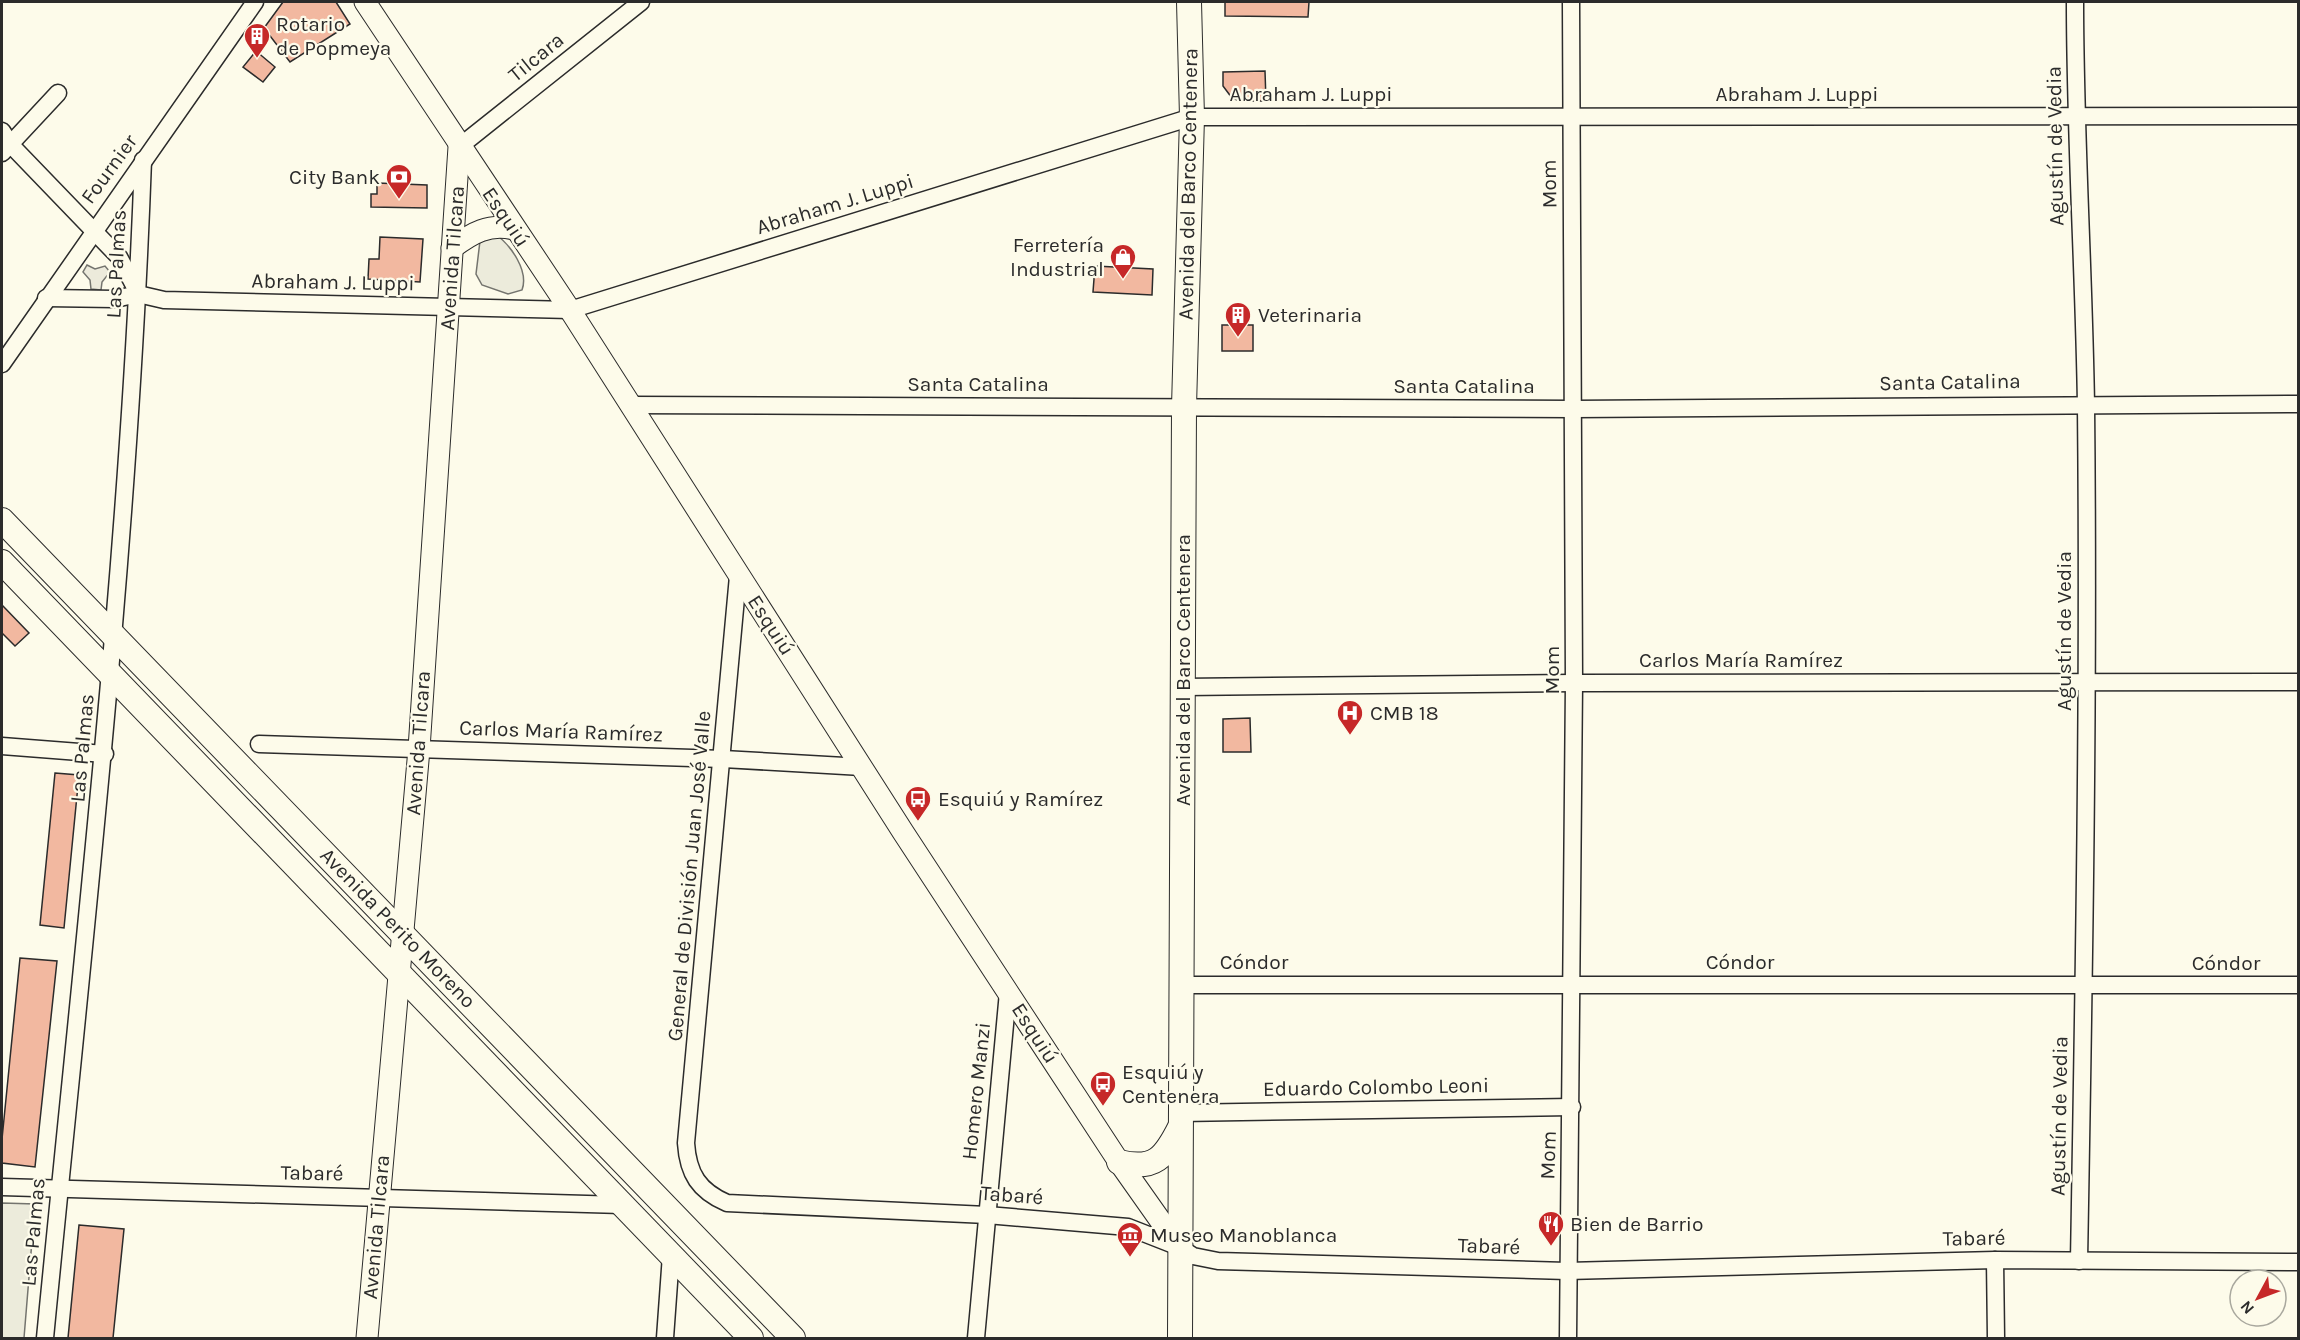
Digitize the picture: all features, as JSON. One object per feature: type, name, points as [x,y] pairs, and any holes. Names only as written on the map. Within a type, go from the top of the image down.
[{"type":"main road","name":"Avenida del Barco Centenera","points":[[1180,1338],[1184,407],[1192,117],[1190,2]]},
{"type":"main road","name":"Avenida Perito Moreno","points":[[2,520],[793,1338]]},
{"type":"main road","name":"Avenida Perito Moreno","points":[[2,562],[751,1338]]},
{"type":"main road","points":[[1119,1161],[1138,1166],[1154,1163],[1170,1147],[1180,1120]]},
{"type":"street","name":"Fournier","points":[[2,364],[92,231],[255,2]]},
{"type":"street","name":"Esquiú","points":[[365,2],[459,147],[570,310],[738,576],[1008,992],[1119,1161],[1179,1247]]},
{"type":"street","name":"Tilcara","points":[[459,147],[641,2]]},
{"type":"street","name":"Mom","points":[[1568,1338],[1567,1271],[1572,1107],[1574,683],[1571,2]]},
{"type":"street","name":"Agustín de Vedia","points":[[2075,2],[2075,118],[2086,403],[2087,682],[2079,1261]]},
{"type":"street","points":[[58,93],[5,143],[119,257],[138,294]]},
{"type":"street","name":"Abraham J. Luppi","points":[[46,298],[115,298],[138,294],[164,300],[570,310],[1192,117],[2298,116]]},
{"type":"street","name":"Avenida Tilcara","points":[[367,1338],[419,748],[459,147]]},
{"type":"street","name":"Las Palmas","points":[[45,1338],[115,636],[138,294],[143,160]]},
{"type":"street","points":[[452,248],[470,234],[484,229],[500,226],[514,229]]},
{"type":"street","name":"Santa Catalina","points":[[629,405],[1574,409],[2086,403],[2298,404]]},
{"type":"street","name":"General de División Juan José Valle","points":[[696,1179],[687,1161],[686,1143],[738,576]]},
{"type":"street","name":"Carlos María Ramírez","points":[[1183,687],[1574,683],[2298,682]]},
{"type":"street","name":"Carlos María Ramírez","points":[[259,744],[723,759],[862,767]]},
{"type":"street","points":[[2,746],[105,754]]},
{"type":"street","name":"Cóndor","points":[[1182,985],[2298,985]]},
{"type":"street","name":"Homero Manzi","points":[[976,1338],[1008,992]]},
{"type":"street","name":"Eduardo Colombo Leoni","points":[[1180,1120],[1572,1107]]},
{"type":"street","name":"Tabaré","points":[[696,1179],[709,1195],[728,1203],[987,1215],[1128,1227],[1179,1247],[1193,1256],[1218,1261],[1567,1271],[1995,1260],[2298,1262]]},
{"type":"street","name":"Tabaré","points":[[2,1187],[622,1205]]},
{"type":"street","points":[[665,1338],[671,1255]]},
{"type":"street","points":[[1995,1260],[1996,1338]]},
{"type":"shaded area","points":[[495,234],[507,245],[521,267],[524,283],[522,290],[508,294],[482,285],[476,274],[480,241]]},
{"type":"shaded area","points":[[87,265],[95,269],[105,266],[110,272],[102,282],[101,290],[91,289],[90,280],[83,272]]},
{"type":"shaded area","points":[[2,1203],[35,1204],[24,1338],[2,1338]]},
{"type":"building","points":[[283,2],[336,2],[350,24],[290,62],[264,28]]},
{"type":"building","points":[[1225,2],[1309,2],[1308,17],[1225,16]]},
{"type":"building","name":"Rotario de Popmeya","points":[[256,51],[275,67],[263,82],[243,67]]},
{"type":"building","points":[[1265,71],[1266,101],[1240,101],[1232,98],[1223,86],[1223,72]]},
{"type":"building","name":"City Bank","points":[[377,183],[427,185],[427,208],[371,207],[371,194],[377,194]]},
{"type":"building","points":[[380,237],[423,239],[420,282],[368,279],[369,259],[379,259]]},
{"type":"building","name":"Ferretería Industrial","points":[[1095,266],[1153,269],[1152,295],[1093,292]]},
{"type":"building","name":"Veterinaria","points":[[1222,325],[1253,325],[1253,351],[1222,351]]},
{"type":"building","points":[[2,605],[29,633],[15,646],[2,633]]},
{"type":"building","points":[[1250,718],[1251,752],[1223,752],[1223,719]]},
{"type":"building","points":[[55,773],[79,775],[64,928],[40,925]]},
{"type":"building","points":[[20,958],[57,961],[35,1167],[2,1163],[2,1139]]},
{"type":"building","points":[[79,1225],[124,1229],[113,1338],[68,1338]]},
{"type":"place","name":"Rotario de Popmeya","points":[[257,59]]},
{"type":"place","name":"City Bank","points":[[399,200]]},
{"type":"place","name":"Ferretería Industrial","points":[[1123,280]]},
{"type":"place","name":"Veterinaria","points":[[1238,338]]},
{"type":"place","name":"CMB 18","points":[[1350,736]]},
{"type":"place","name":"Esquiú y Ramírez","points":[[918,822]]},
{"type":"place","name":"Esquiú y Centenera","points":[[1103,1107]]},
{"type":"place","name":"Bien de Barrio","points":[[1551,1247]]},
{"type":"place","name":"Museo Manoblanca","points":[[1130,1258]]}]
